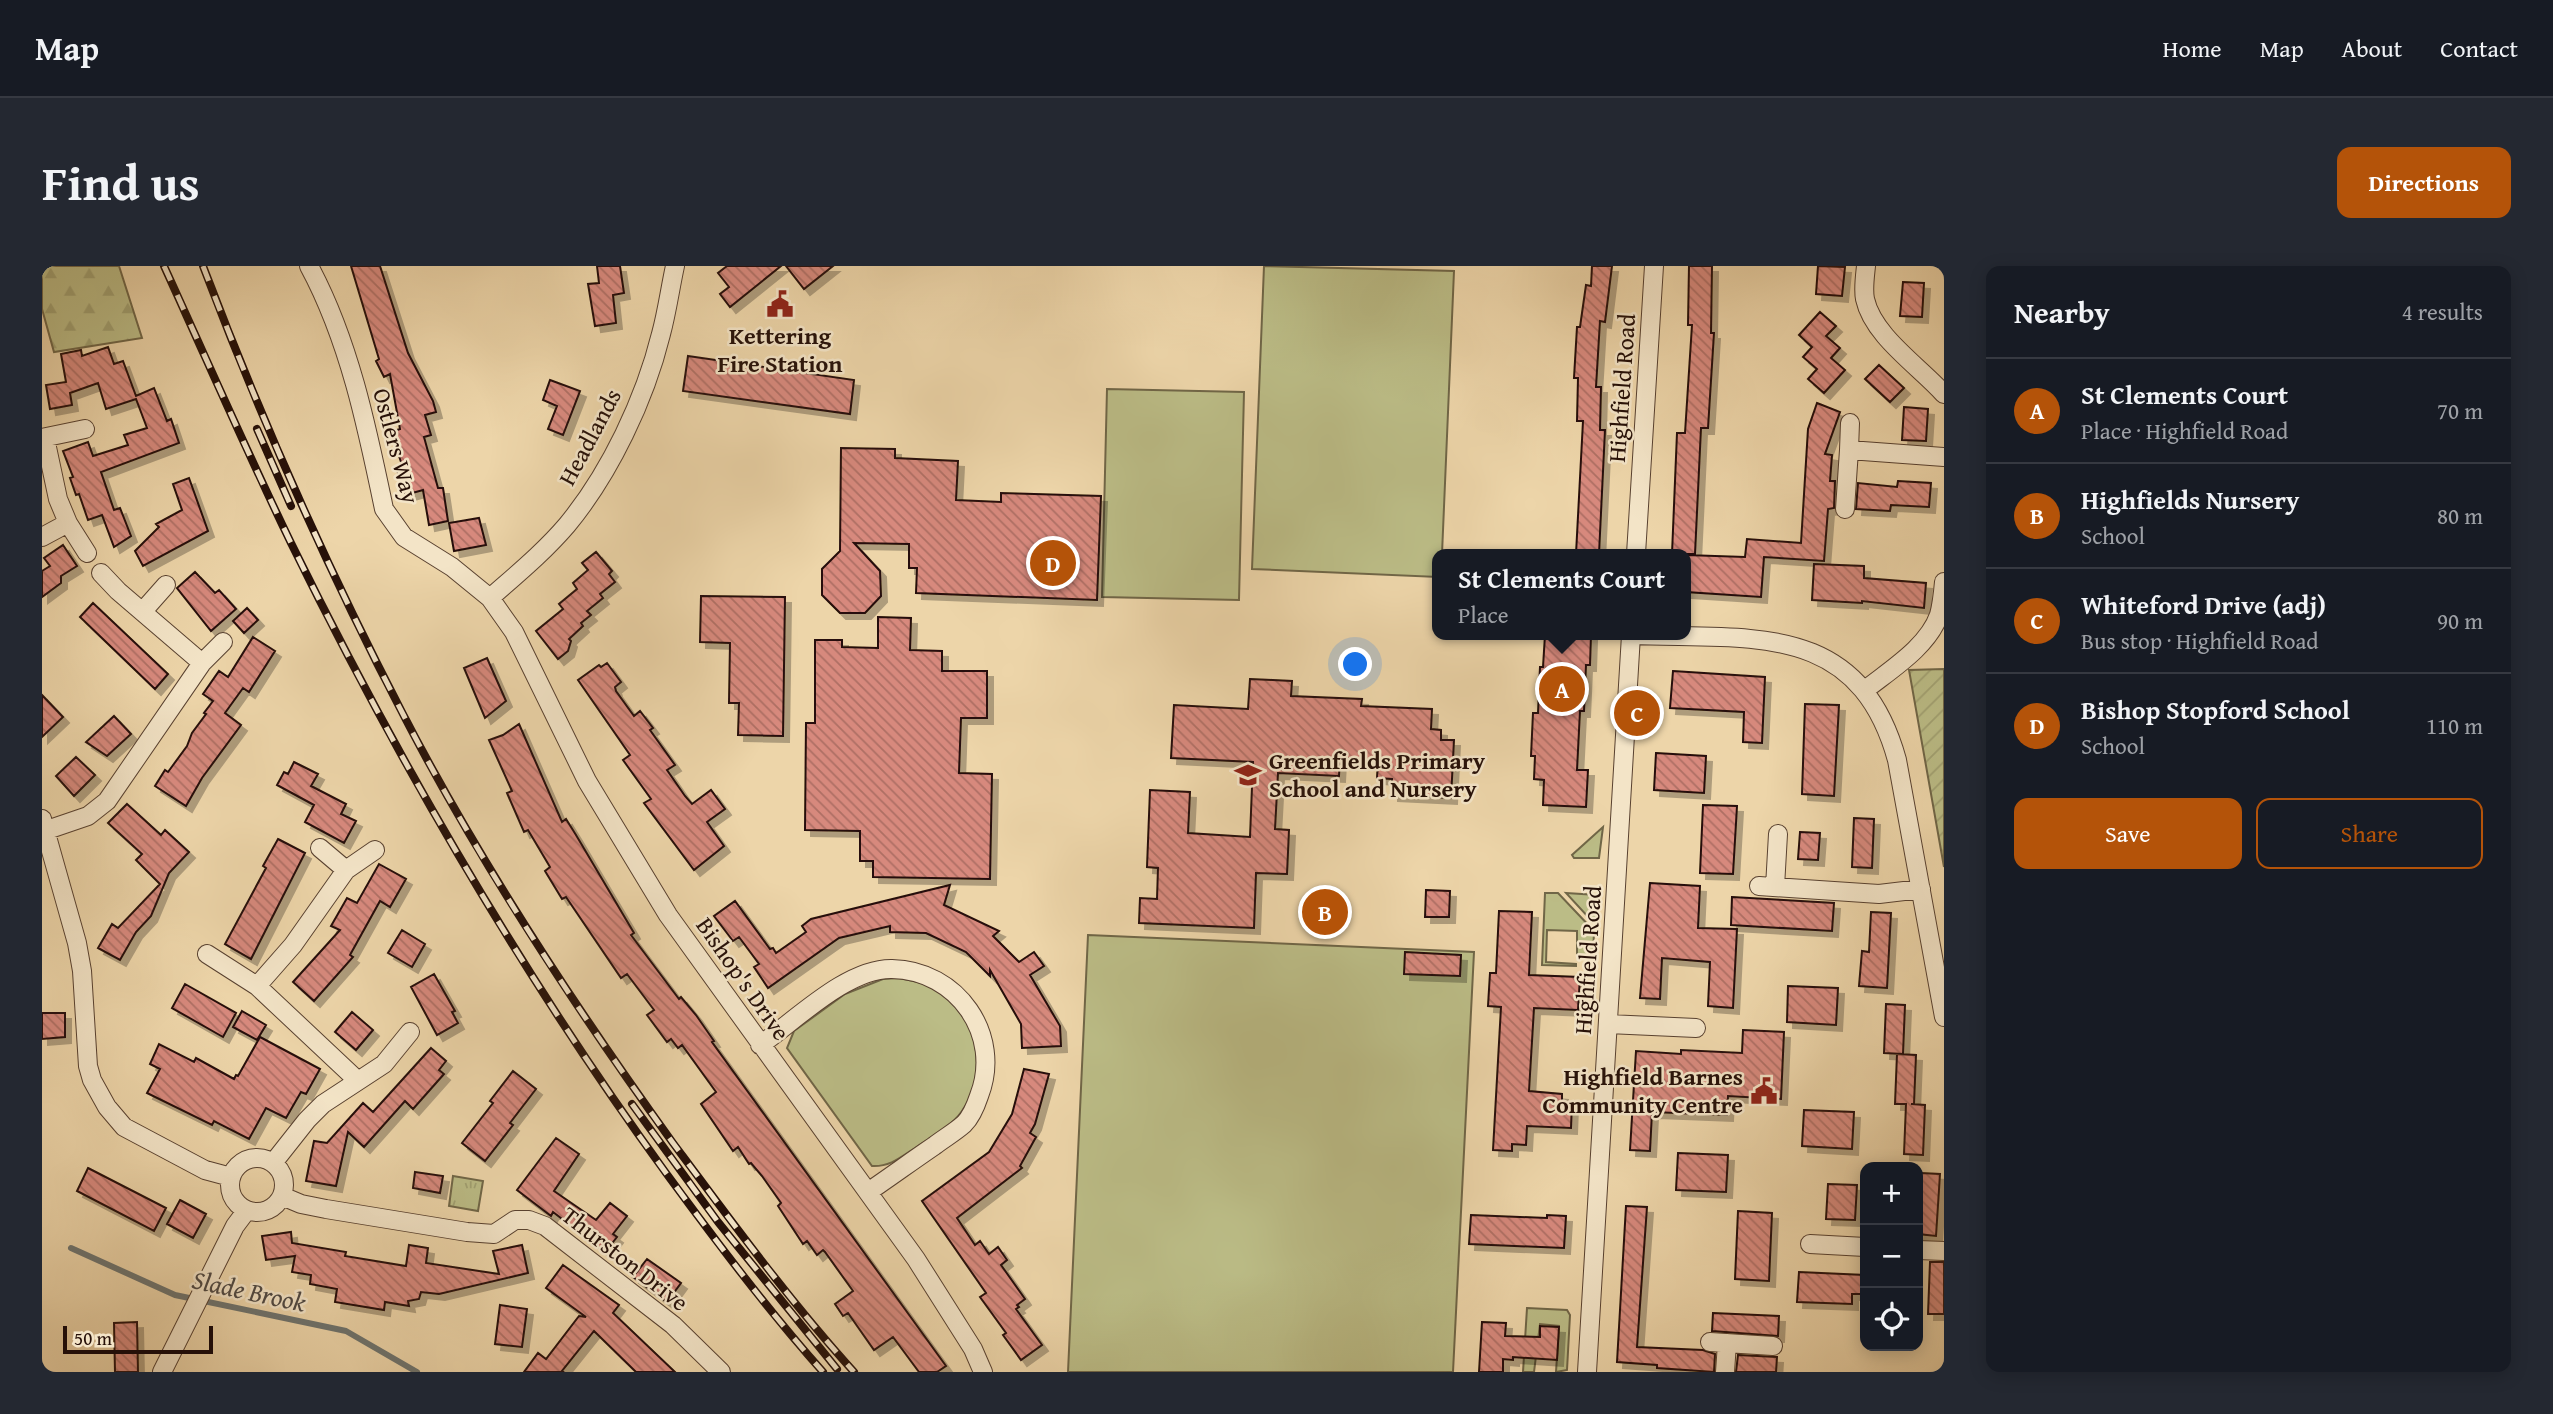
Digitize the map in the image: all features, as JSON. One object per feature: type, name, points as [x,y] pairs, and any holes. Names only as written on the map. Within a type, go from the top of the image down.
[{"type":"street","name":"Ostlers Way","points":[[309,266],[353,378],[384,509],[404,537],[452,567],[490,598]]},
{"type":"street","name":"Headlands","points":[[490,598],[540,554],[567,525],[597,482],[632,418],[661,336],[675,266]]},
{"type":"street","name":"Highfield Road","points":[[1636,549],[1654,266]]},
{"type":"street","points":[[1866,266],[1865,298],[1877,327],[1944,394]]},
{"type":"street","points":[[1845,509],[1850,423]]},
{"type":"street","points":[[85,429],[43,438],[58,499],[68,523],[87,553]]},
{"type":"street","points":[[1849,450],[1944,457]]},
{"type":"street","points":[[42,537],[68,523]]},
{"type":"street","points":[[101,573],[202,663]]},
{"type":"street","points":[[1865,690],[1909,655],[1930,633],[1938,616],[1944,582]]},
{"type":"street","points":[[143,611],[166,585]]},
{"type":"street","name":"Bishop's Drive","points":[[490,598],[514,632],[587,781],[654,893],[760,1045],[869,1192],[948,1309],[973,1349],[983,1372]]},
{"type":"street","points":[[1691,638],[1795,645],[1828,658],[1848,673],[1865,690],[1880,712],[1897,760],[1944,1017]]},
{"type":"street","name":"Highfield Road","points":[[1587,1372],[1631,640]]},
{"type":"street","points":[[223,642],[202,663],[107,801],[88,816],[44,825],[82,971],[88,1066],[92,1080],[107,1107],[124,1127],[205,1170],[232,1177]]},
{"type":"street","points":[[1778,834],[1767,886],[1879,894],[1921,889]]},
{"type":"street","points":[[320,848],[346,870]]},
{"type":"street","points":[[257,986],[293,946],[346,870],[375,850]]},
{"type":"street","points":[[207,954],[257,986],[357,1080]]},
{"type":"street","points":[[760,1045],[839,986],[868,974],[891,969],[920,973],[943,984],[965,1002],[979,1026],[985,1050],[986,1071],[975,1105],[965,1123],[869,1192]]},
{"type":"street","points":[[1608,1024],[1696,1028]]},
{"type":"street","points":[[274,1163],[323,1104],[384,1064],[410,1032]]},
{"type":"street","points":[[258,1158],[274,1163],[284,1178],[282,1196],[272,1208],[265,1211],[247,1210],[231,1193],[232,1177],[236,1168],[249,1159],[258,1158]]},
{"type":"street","name":"Thurston Drive","points":[[282,1196],[326,1209],[467,1232],[494,1234],[515,1220],[529,1220],[545,1226],[673,1325],[721,1372]]},
{"type":"street","points":[[162,1372],[235,1226],[247,1210]]},
{"type":"street","points":[[1810,1244],[1860,1247]]},
{"type":"street","points":[[1923,1250],[1944,1251]]},
{"type":"street","points":[[1725,1372],[1718,1342],[1773,1346]]},
{"type":"green space","points":[[42,266],[119,266],[142,338],[54,352],[42,309]]},
{"type":"green space","points":[[1264,266],[1454,271],[1442,549],[1432,549],[1432,577],[1252,569]]},
{"type":"green space","points":[[1107,389],[1244,392],[1239,600],[1102,597]]},
{"type":"green space","points":[[1944,669],[1944,867],[1909,670]]},
{"type":"green space","points":[[1603,827],[1599,858],[1574,858],[1572,855]]},
{"type":"green space","points":[[1545,893],[1558,893],[1594,931],[1593,956],[1577,955],[1577,931],[1547,930],[1546,962],[1576,966],[1542,965]]},
{"type":"green space","points":[[1566,893],[1597,895],[1597,919],[1590,919]]},
{"type":"green space","points":[[1088,935],[1474,952],[1453,1372],[1068,1372]]},
{"type":"green space","points":[[898,978],[935,988],[961,1011],[975,1044],[976,1079],[971,1095],[952,1122],[895,1161],[872,1166],[787,1048],[794,1031],[845,994],[883,979]]},
{"type":"green space","points":[[453,1176],[483,1181],[478,1211],[449,1206]]},
{"type":"green space","points":[[1527,1308],[1567,1310],[1570,1315],[1567,1370],[1556,1372],[1559,1326],[1540,1324],[1534,1372],[1523,1372]]},
{"type":"building","points":[[351,266],[380,266],[408,353],[433,401],[436,412],[425,415],[431,435],[424,437],[438,488],[443,488],[448,521],[429,525],[423,490],[405,495],[396,467],[402,465],[394,431],[400,429],[390,374],[384,377],[376,361],[379,359]]},
{"type":"building","points":[[597,266],[620,266],[624,293],[613,295],[616,323],[595,326],[588,284],[599,283]]},
{"type":"building","points":[[727,266],[781,266],[730,307],[720,294],[729,287],[718,273]]},
{"type":"building","points":[[786,266],[833,266],[804,289]]},
{"type":"building","points":[[1592,266],[1612,266],[1605,322],[1600,321],[1596,387],[1601,387],[1600,430],[1605,430],[1599,549],[1576,549],[1583,421],[1577,421],[1578,378],[1574,378],[1577,327],[1580,327],[1586,285],[1591,286]]},
{"type":"building","points":[[1689,266],[1712,266],[1711,333],[1714,333],[1708,428],[1701,428],[1695,554],[1691,554],[1691,549],[1672,549],[1677,433],[1685,433],[1692,325],[1688,325]]},
{"type":"building","points":[[1818,266],[1845,267],[1842,296],[1816,294]]},
{"type":"building","points":[[1903,282],[1924,283],[1922,317],[1900,316]]},
{"type":"building","points":[[1820,312],[1836,326],[1826,336],[1840,348],[1831,358],[1845,370],[1824,393],[1808,379],[1817,369],[1803,357],[1812,347],[1799,335]]},
{"type":"building","points":[[108,347],[114,364],[123,361],[136,396],[154,388],[167,421],[171,419],[179,443],[101,472],[114,510],[120,508],[131,536],[114,547],[102,515],[88,520],[79,494],[76,495],[70,478],[73,477],[63,451],[88,442],[93,456],[128,445],[124,435],[147,428],[136,399],[106,409],[98,383],[70,393],[72,405],[50,409],[46,385],[66,382],[61,354],[81,350],[82,356]]},
{"type":"building","points":[[688,356],[854,380],[850,414],[683,391]]},
{"type":"building","points":[[1879,365],[1904,388],[1890,402],[1865,379]]},
{"type":"building","points":[[550,380],[580,391],[563,435],[548,429],[557,406],[543,400]]},
{"type":"building","points":[[1817,403],[1840,412],[1825,454],[1832,455],[1830,481],[1835,481],[1834,508],[1828,509],[1824,561],[1764,557],[1761,597],[1691,592],[1691,555],[1745,557],[1747,539],[1801,543],[1808,429]]},
{"type":"building","points":[[1904,407],[1928,409],[1926,441],[1902,440]]},
{"type":"building","points":[[841,448],[895,449],[895,458],[958,461],[956,500],[1001,502],[1001,493],[1101,496],[1097,600],[916,593],[917,568],[909,568],[909,544],[854,543],[880,571],[881,596],[865,613],[840,613],[822,595],[822,569],[840,551]]},
{"type":"building","points":[[189,478],[208,531],[143,566],[135,551],[159,527],[156,524],[182,510],[173,484]]},
{"type":"building","points":[[1898,481],[1931,483],[1929,507],[1891,505],[1890,511],[1856,509],[1858,483],[1897,487]]},
{"type":"building","points":[[479,518],[486,545],[454,551],[449,523]]},
{"type":"building","points":[[63,545],[77,566],[61,576],[61,583],[42,597],[42,571],[50,566],[44,558]]},
{"type":"building","points":[[596,552],[612,571],[609,574],[615,582],[600,594],[603,598],[587,611],[591,615],[569,639],[571,641],[568,651],[558,659],[536,631],[563,609],[559,604],[577,589],[573,583],[588,570],[582,563]]},
{"type":"building","points":[[1814,564],[1864,566],[1864,578],[1926,583],[1924,608],[1862,601],[1812,600]]},
{"type":"building","points":[[195,572],[215,593],[219,590],[236,609],[211,631],[177,588]]},
{"type":"building","points":[[701,596],[785,597],[783,736],[738,735],[739,703],[729,703],[730,643],[700,642]]},
{"type":"building","points":[[93,603],[168,674],[155,689],[80,617]]},
{"type":"building","points":[[247,608],[258,620],[244,633],[233,621]]},
{"type":"building","points":[[878,617],[911,618],[910,650],[942,651],[942,671],[987,671],[987,718],[961,718],[959,773],[992,774],[990,879],[873,877],[873,861],[860,861],[860,831],[805,830],[806,723],[815,723],[815,640],[842,640],[842,647],[878,648]]},
{"type":"building","points":[[253,637],[275,651],[249,692],[243,688],[225,713],[241,725],[202,778],[186,806],[155,786],[165,770],[168,772],[187,746],[192,733],[213,701],[203,694],[219,671],[228,677]]},
{"type":"building","points":[[1545,640],[1591,640],[1590,665],[1586,665],[1584,711],[1580,711],[1577,770],[1588,770],[1586,807],[1543,805],[1544,780],[1534,779],[1535,756],[1531,756],[1533,713],[1538,713],[1540,667],[1543,667]]},
{"type":"building","points":[[487,658],[506,701],[485,718],[464,668]]},
{"type":"building","points":[[607,663],[621,682],[615,687],[616,691],[634,716],[640,711],[675,765],[667,770],[685,796],[692,804],[711,790],[725,809],[707,822],[724,846],[694,870],[644,803],[651,799],[623,760],[630,755],[578,680],[599,665],[601,667]]},
{"type":"building","points":[[1673,671],[1765,677],[1762,743],[1743,742],[1744,712],[1670,708]]},
{"type":"building","points":[[1250,679],[1292,681],[1291,696],[1362,699],[1361,706],[1432,709],[1431,729],[1441,730],[1441,740],[1454,740],[1451,798],[1392,795],[1392,779],[1377,778],[1378,760],[1340,758],[1339,776],[1278,773],[1275,829],[1289,830],[1287,874],[1256,873],[1254,928],[1139,923],[1140,898],[1157,899],[1158,868],[1147,867],[1150,790],[1190,792],[1188,833],[1250,837],[1253,762],[1171,758],[1174,705],[1248,709]]},
{"type":"building","points":[[42,695],[63,717],[42,737]]},
{"type":"building","points":[[1805,704],[1839,705],[1834,796],[1802,794]]},
{"type":"building","points":[[114,716],[131,734],[107,756],[86,742]]},
{"type":"building","points":[[519,724],[562,822],[566,819],[576,835],[634,933],[631,935],[679,999],[681,997],[696,1015],[714,1041],[712,1042],[946,1366],[937,1372],[919,1372],[893,1337],[874,1350],[848,1313],[843,1316],[835,1304],[853,1291],[823,1250],[817,1255],[807,1241],[803,1244],[778,1206],[781,1203],[762,1176],[749,1164],[738,1147],[733,1151],[701,1104],[716,1092],[682,1045],[678,1048],[671,1039],[667,1042],[647,1015],[654,1010],[627,974],[621,978],[566,897],[562,899],[545,871],[550,867],[528,830],[524,832],[507,793],[512,791],[489,740],[503,735]]},
{"type":"building","points":[[1656,753],[1706,756],[1704,793],[1654,790]]},
{"type":"building","points":[[76,757],[95,775],[74,796],[56,776]]},
{"type":"building","points":[[294,762],[318,774],[311,786],[346,804],[341,814],[356,821],[344,843],[305,822],[314,805],[277,785],[284,772],[288,774]]},
{"type":"building","points":[[127,804],[161,835],[165,830],[189,852],[169,873],[151,916],[136,932],[120,960],[98,948],[112,924],[118,928],[160,884],[136,860],[142,854],[108,823]]},
{"type":"building","points":[[1703,805],[1737,806],[1733,874],[1700,873]]},
{"type":"building","points":[[1854,818],[1874,819],[1872,868],[1852,867]]},
{"type":"building","points":[[1800,832],[1820,833],[1818,860],[1798,859]]},
{"type":"building","points":[[278,839],[305,853],[251,959],[225,944],[266,868],[263,866]]},
{"type":"building","points":[[379,864],[406,879],[390,907],[380,901],[350,955],[353,957],[314,1001],[293,982],[340,930],[331,926],[347,898],[357,903]]},
{"type":"building","points":[[1650,883],[1700,886],[1698,928],[1737,929],[1733,1008],[1708,1006],[1710,962],[1662,958],[1660,999],[1640,998]]},
{"type":"building","points":[[950,885],[944,905],[999,931],[993,936],[1019,962],[1034,952],[1044,966],[1030,975],[1060,1026],[1061,1046],[1022,1048],[1021,1024],[990,970],[990,976],[966,952],[926,933],[890,932],[890,926],[839,938],[768,988],[754,967],[759,964],[739,937],[733,941],[714,916],[735,901],[770,949],[773,948],[776,953],[806,932],[802,926],[811,919]]},
{"type":"building","points":[[1426,890],[1450,891],[1449,917],[1425,917]]},
{"type":"building","points":[[1732,897],[1834,903],[1832,931],[1731,925]]},
{"type":"building","points":[[1499,911],[1532,912],[1529,975],[1580,977],[1578,1010],[1534,1008],[1529,1091],[1562,1094],[1562,1102],[1572,1102],[1571,1128],[1527,1126],[1526,1145],[1512,1144],[1512,1151],[1493,1150],[1501,1007],[1488,1006],[1490,973],[1496,973]]},
{"type":"building","points":[[1871,912],[1891,913],[1887,988],[1859,986],[1862,951],[1869,952]]},
{"type":"building","points":[[402,930],[425,944],[412,967],[388,953]]},
{"type":"building","points":[[1405,952],[1461,955],[1460,976],[1404,974]]},
{"type":"building","points":[[434,974],[455,1011],[452,1012],[458,1023],[437,1035],[411,987]]},
{"type":"building","points":[[185,984],[236,1013],[223,1037],[172,1008]]},
{"type":"building","points":[[1788,986],[1838,988],[1836,1025],[1787,1022]]},
{"type":"building","points":[[1886,1004],[1905,1005],[1903,1054],[1884,1053]]},
{"type":"building","points":[[242,1011],[266,1025],[257,1040],[233,1027]]},
{"type":"building","points":[[352,1012],[373,1030],[356,1050],[335,1032]]},
{"type":"building","points":[[42,1013],[65,1013],[65,1037],[42,1039]]},
{"type":"building","points":[[1743,1030],[1784,1032],[1781,1099],[1728,1096],[1727,1115],[1652,1112],[1650,1151],[1630,1150],[1636,1051],[1681,1054],[1681,1050],[1742,1053]]},
{"type":"building","points":[[260,1037],[320,1069],[306,1094],[301,1092],[286,1118],[266,1108],[249,1139],[214,1121],[212,1125],[147,1093],[160,1069],[150,1064],[159,1044],[194,1062],[196,1058],[234,1079]]},
{"type":"building","points":[[431,1048],[446,1061],[439,1070],[444,1074],[413,1109],[405,1101],[364,1147],[348,1132],[336,1186],[306,1181],[314,1141],[327,1143],[363,1103],[373,1112]]},
{"type":"building","points":[[1897,1054],[1916,1055],[1914,1104],[1911,1104],[1925,1105],[1923,1155],[1904,1154],[1906,1104],[1895,1104]]},
{"type":"building","points":[[1024,1069],[1049,1074],[1030,1133],[1036,1137],[1020,1166],[1022,1168],[957,1218],[975,1245],[980,1241],[989,1254],[998,1247],[1007,1260],[1001,1265],[1025,1299],[1016,1309],[1042,1345],[1021,1360],[1003,1335],[1006,1333],[980,1297],[986,1293],[922,1201],[989,1152],[1012,1114]]},
{"type":"building","points":[[513,1071],[536,1089],[485,1161],[462,1143],[493,1103],[490,1101]]},
{"type":"building","points":[[1804,1110],[1854,1112],[1852,1149],[1802,1146]]},
{"type":"building","points":[[556,1138],[579,1154],[554,1191],[596,1220],[610,1203],[627,1216],[613,1234],[617,1237],[605,1252],[553,1212],[551,1216],[517,1190]]},
{"type":"building","points":[[1678,1153],[1728,1155],[1726,1192],[1676,1190]]},
{"type":"building","points":[[88,1168],[166,1208],[154,1231],[77,1191]]},
{"type":"building","points":[[415,1172],[443,1176],[440,1193],[413,1188]]},
{"type":"building","points":[[1923,1173],[1940,1174],[1936,1236],[1923,1235]]},
{"type":"building","points":[[1828,1184],[1857,1185],[1855,1220],[1826,1219]]},
{"type":"building","points":[[180,1200],[206,1214],[193,1238],[167,1224]]},
{"type":"building","points":[[1626,1206],[1647,1207],[1637,1347],[1703,1350],[1715,1354],[1714,1372],[1617,1362]]},
{"type":"building","points":[[1738,1211],[1772,1213],[1769,1281],[1735,1279]]},
{"type":"building","points":[[1471,1215],[1547,1218],[1547,1215],[1566,1216],[1564,1248],[1469,1244]]},
{"type":"building","points":[[291,1232],[292,1243],[346,1252],[345,1256],[406,1266],[409,1245],[428,1248],[426,1263],[499,1274],[493,1251],[522,1245],[528,1273],[439,1294],[421,1292],[419,1299],[408,1301],[409,1306],[385,1302],[384,1310],[335,1302],[337,1289],[310,1284],[311,1275],[292,1272],[295,1256],[266,1260],[262,1236]]},
{"type":"building","points":[[647,1259],[681,1283],[667,1302],[633,1277]]},
{"type":"building","points":[[1930,1262],[1944,1262],[1944,1314],[1928,1314]]},
{"type":"building","points":[[563,1265],[619,1305],[613,1313],[675,1372],[636,1372],[594,1331],[562,1371],[564,1372],[524,1372],[538,1353],[546,1359],[579,1316],[586,1317],[546,1288]]},
{"type":"building","points":[[1799,1272],[1860,1275],[1860,1294],[1852,1294],[1852,1304],[1797,1302]]},
{"type":"building","points":[[500,1305],[527,1309],[522,1347],[495,1344]]},
{"type":"building","points":[[1713,1313],[1779,1316],[1778,1336],[1712,1331]]},
{"type":"building","points":[[137,1322],[138,1372],[115,1372],[114,1323]]},
{"type":"building","points":[[1482,1322],[1506,1323],[1505,1336],[1540,1337],[1540,1326],[1559,1327],[1557,1360],[1513,1357],[1513,1360],[1503,1359],[1503,1372],[1479,1372]]},
{"type":"building","points":[[1738,1355],[1777,1357],[1776,1372],[1736,1372]]},
{"type":"waterway","name":"Slade Brook","points":[[71,1248],[175,1295],[346,1331],[417,1372]]},
{"type":"railway","points":[[164,266],[291,543],[332,625],[419,787],[465,866],[562,1022],[666,1173],[782,1324],[823,1372]]},
{"type":"railway","points":[[203,266],[248,380],[322,550],[404,716],[497,881],[600,1040],[673,1143],[783,1288],[854,1372]]},
{"type":"railway","points":[[257,429],[291,506]]},
{"type":"railway","points":[[632,1104],[718,1222],[837,1369]]},
{"type":"place","name":"Kettering Fire Station","points":[[780,304]]},
{"type":"place","name":"Bishop Stopford School","points":[[1053,563]]},
{"type":"place","name":"St Clements Court","points":[[1562,689]]},
{"type":"place","name":"Whiteford Drive (adj)","points":[[1637,713]]},
{"type":"place","name":"Greenfields Primary School and Nursery","points":[[1248,775]]},
{"type":"place","name":"Highfields Nursery","points":[[1325,912]]},
{"type":"place","name":"Highfield Barnes Community Centre","points":[[1764,1091]]}]
